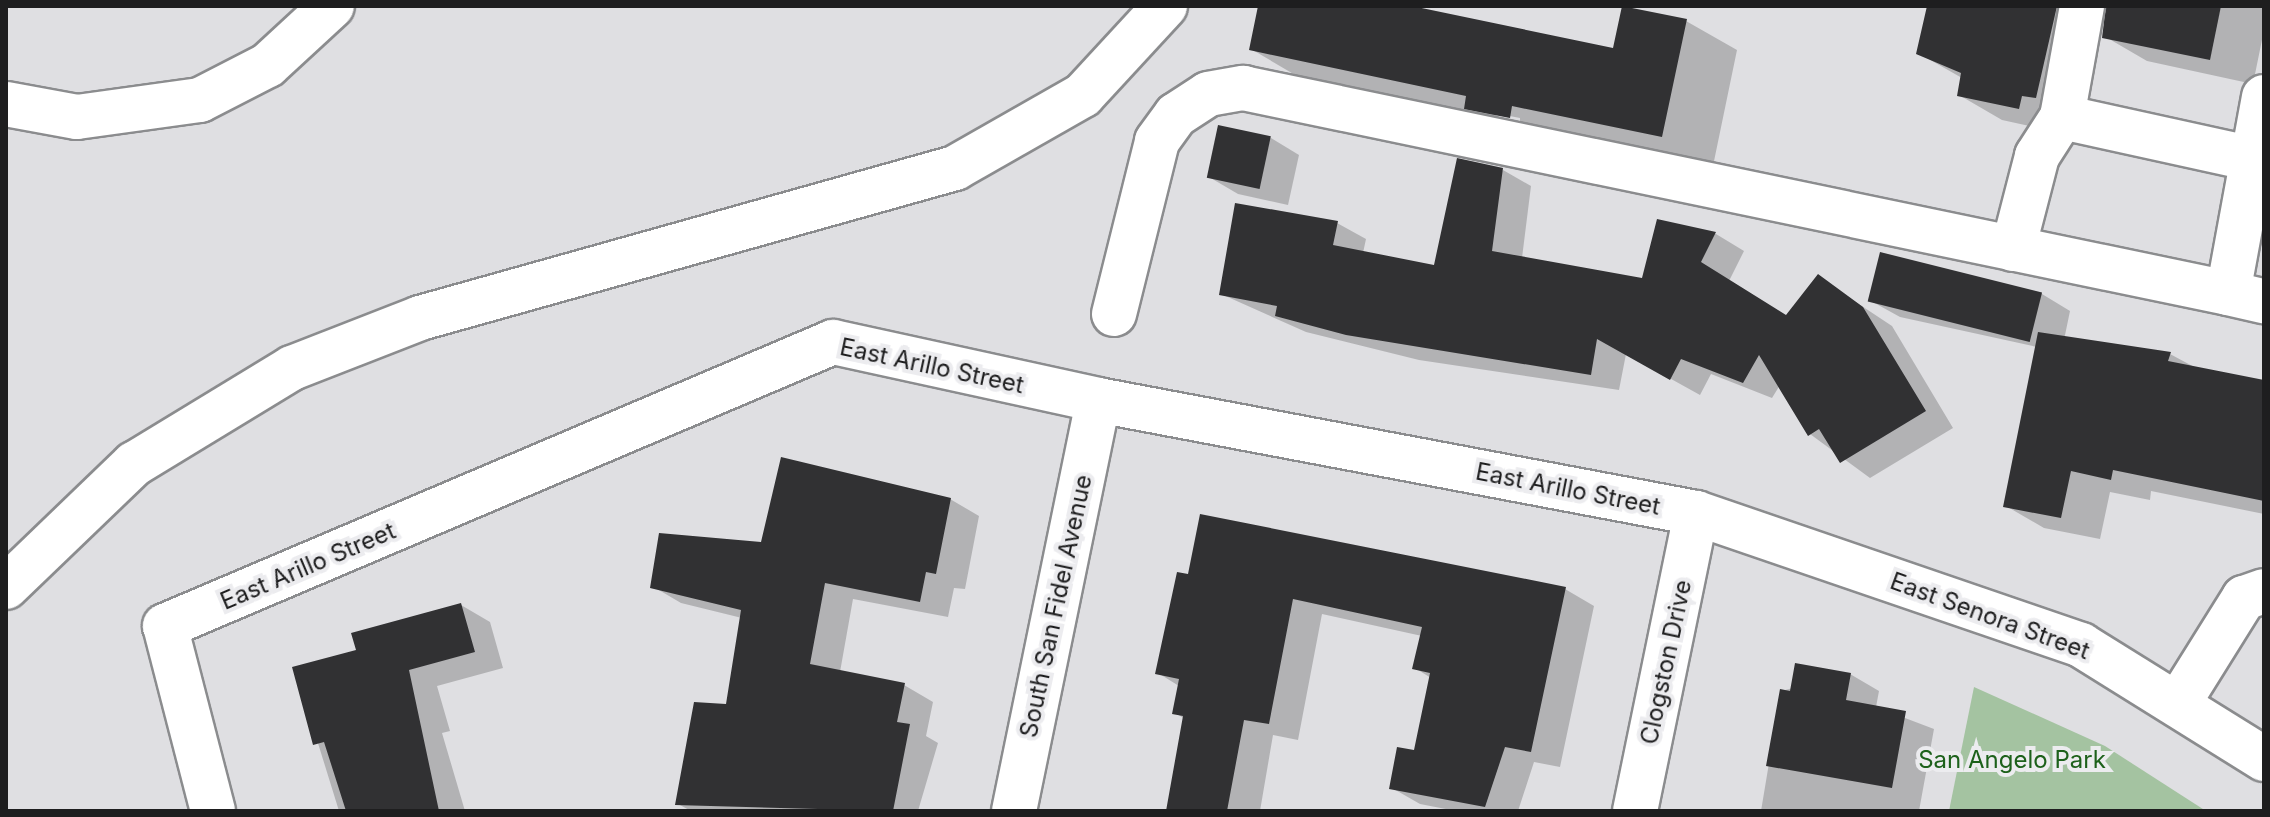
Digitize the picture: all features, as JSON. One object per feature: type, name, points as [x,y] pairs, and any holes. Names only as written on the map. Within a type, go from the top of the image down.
[{"type":"main road","points":[[6,104],[77,117],[200,100],[268,65],[332,6]]},
{"type":"main road","points":[[6,587],[134,464],[292,368],[420,318],[955,168],[1083,95],[1165,6]]},
{"type":"main road","points":[[2013,249],[2037,156],[2062,117],[2082,6]]},
{"type":"main road","points":[[1114,314],[1157,141],[1176,115],[1208,94],[1243,88],[2246,297],[2253,159],[2264,97]]},
{"type":"main road","points":[[2062,117],[2253,159]]},
{"type":"main road","name":"East Arillo Street","points":[[213,811],[165,626],[833,342],[1098,400],[1696,513]]},
{"type":"main road","name":"South San Fidel Avenue","points":[[1014,811],[1098,400]]},
{"type":"main road","name":"East Senora Street","points":[[1696,513],[2081,645],[2179,702],[2264,759]]},
{"type":"main road","name":"Clogston Drive","points":[[1635,811],[1696,513]]},
{"type":"main road","points":[[2179,702],[2244,598],[2264,591]]},
{"type":"green space","name":"San Angelo Park","points":[[1974,687],[2105,746],[2206,811],[1949,811]]},
{"type":"building","points":[[1258,6],[1412,6],[1613,48],[1622,6],[1687,19],[1662,137],[1512,106],[1510,118],[1464,109],[1466,96],[1249,50]]},
{"type":"building","points":[[1927,6],[2057,6],[2036,98],[2022,96],[2019,109],[1957,96],[1961,73],[1916,54]]},
{"type":"building","points":[[2106,6],[2221,6],[2210,60],[2102,38]]},
{"type":"building","points":[[1218,125],[1271,136],[1260,189],[1207,178]]},
{"type":"building","points":[[1457,158],[1503,168],[1492,251],[1642,278],[1657,219],[1716,232],[1701,262],[1786,315],[1818,274],[1863,307],[1926,411],[1840,463],[1819,429],[1808,436],[1759,355],[1743,383],[1681,359],[1670,380],[1597,339],[1591,375],[1346,335],[1275,316],[1277,306],[1219,295],[1235,203],[1338,221],[1333,245],[1434,265]]},
{"type":"building","points":[[1880,252],[2042,292],[2030,342],[1868,301]]},
{"type":"building","points":[[2038,332],[2171,352],[2168,361],[2264,380],[2264,501],[2113,470],[2111,480],[2071,471],[2061,518],[2003,507]]},
{"type":"building","points":[[781,457],[951,498],[936,574],[926,572],[920,602],[825,583],[810,664],[905,683],[897,722],[910,724],[893,811],[675,805],[694,702],[726,704],[741,610],[650,588],[659,533],[761,542]]},
{"type":"building","points":[[1200,514],[1566,587],[1531,752],[1505,747],[1485,807],[1389,789],[1397,747],[1414,750],[1430,673],[1412,669],[1422,627],[1293,599],[1269,724],[1244,720],[1227,811],[1166,811],[1183,716],[1172,714],[1179,679],[1155,674],[1177,572],[1188,574]]},
{"type":"building","points":[[461,603],[475,652],[409,670],[439,811],[346,811],[324,742],[313,745],[292,667],[356,650],[351,633]]},
{"type":"building","points":[[1795,663],[1851,673],[1846,700],[1906,711],[1892,788],[1766,766],[1780,689],[1790,691]]}]
